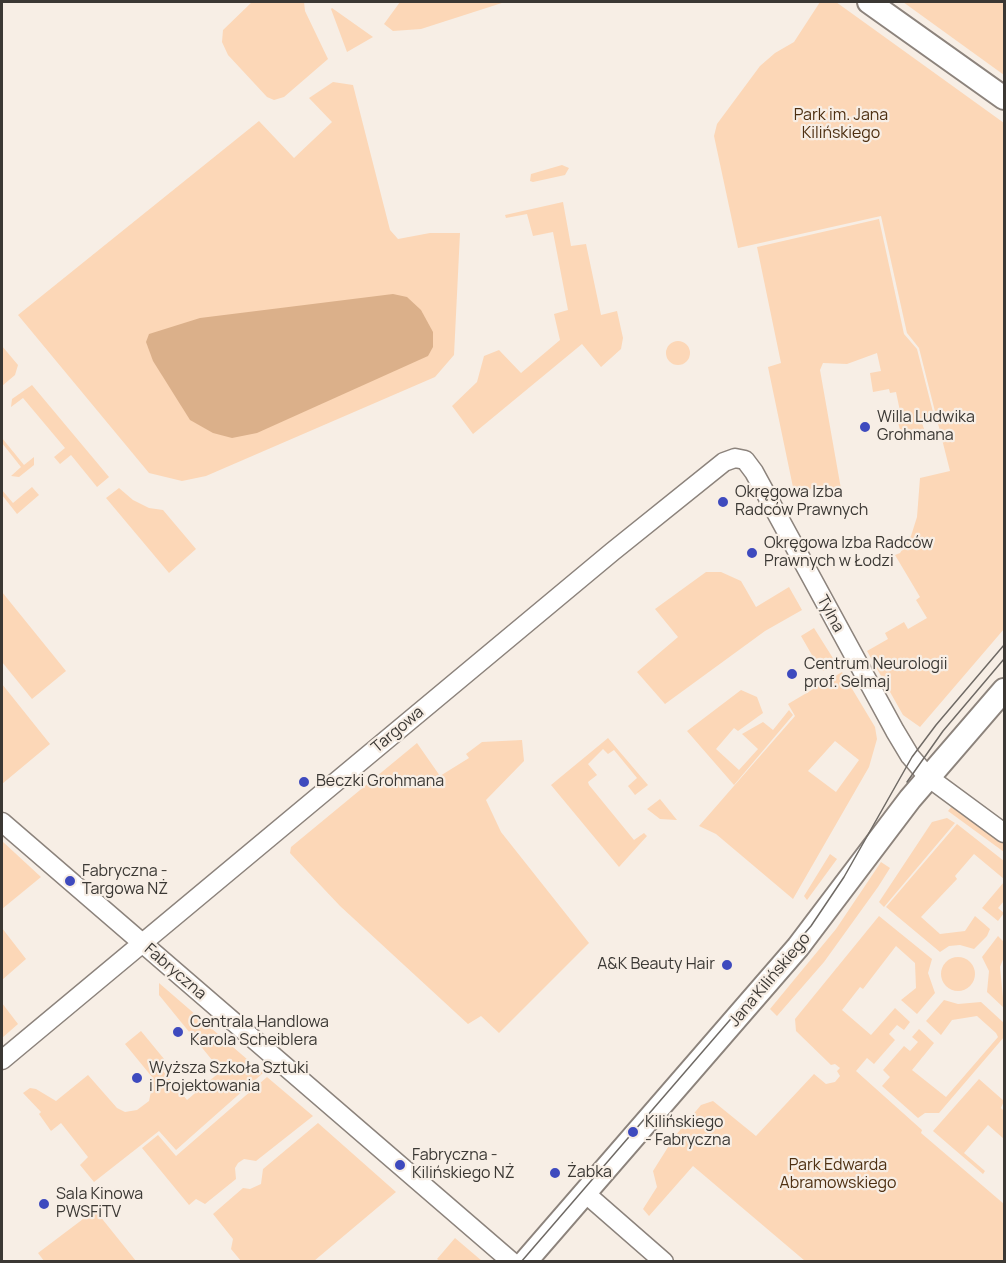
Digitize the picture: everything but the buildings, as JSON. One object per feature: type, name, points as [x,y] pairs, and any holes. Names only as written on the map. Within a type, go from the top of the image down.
[{"type":"street","points":[[869,2],[1005,98]]},
{"type":"street","name":"Targowa","points":[[2,1060],[631,537],[724,462],[735,458],[745,460]]},
{"type":"street","name":"Tylna","points":[[745,460],[895,731],[928,777],[1005,833]]},
{"type":"street","name":"Jana Kilińskiego","points":[[525,1262],[798,947],[928,777],[1005,690]]},
{"type":"street","name":"Fabryczna","points":[[2,822],[512,1262]]},
{"type":"street","points":[[585,1193],[664,1262]]},
{"type":"green space","points":[[252,2],[304,2],[305,11],[328,59],[284,97],[274,100],[267,97],[228,55],[222,42],[223,30]]},
{"type":"green space","points":[[400,2],[505,2],[421,29],[393,31],[384,24]]},
{"type":"green space","name":"Park im. Jana Kilińskiego","points":[[820,2],[836,2],[1004,123],[1004,629],[920,727],[903,715],[867,651],[888,639],[885,633],[904,622],[908,629],[927,618],[916,600],[920,597],[895,555],[900,553],[911,536],[917,517],[920,478],[950,471],[919,348],[907,333],[881,216],[738,248],[714,136],[717,124],[760,66],[775,53],[794,42]]},
{"type":"green space","points":[[903,2],[1004,2],[1004,75]]},
{"type":"green space","points":[[332,8],[373,37],[347,52]]},
{"type":"green space","points":[[333,82],[353,85],[390,230],[398,239],[430,233],[460,233],[454,355],[435,377],[206,476],[182,481],[149,473],[18,315],[259,121],[294,158],[332,122],[309,98]]},
{"type":"green space","points":[[562,165],[569,168],[565,175],[530,181],[531,174]]},
{"type":"green space","points":[[563,202],[571,246],[586,244],[601,315],[617,311],[623,338],[621,349],[601,367],[582,344],[473,434],[452,406],[477,382],[484,356],[499,350],[521,373],[560,340],[554,314],[568,310],[553,232],[533,236],[527,214],[506,218],[505,215]]},
{"type":"green space","points":[[879,219],[904,334],[917,349],[935,420],[922,423],[926,435],[902,440],[896,412],[900,411],[896,392],[890,393],[889,389],[873,392],[870,373],[881,371],[877,353],[847,364],[823,363],[820,370],[841,489],[821,493],[815,488],[794,492],[768,367],[781,363],[757,247]]},
{"type":"green space","points":[[678,341],[687,344],[690,353],[687,362],[678,365],[669,362],[666,353],[669,344]]},
{"type":"green space","points":[[2,346],[18,365],[15,375],[2,386]]},
{"type":"green space","points":[[32,385],[109,477],[97,487],[71,455],[60,464],[54,457],[65,448],[23,398],[11,407],[12,399]]},
{"type":"green space","points":[[2,438],[24,465],[34,457],[34,465],[19,477],[11,476],[21,467],[2,443]]},
{"type":"green space","points":[[32,487],[39,495],[17,514],[2,495],[2,490],[13,503]]},
{"type":"green space","points":[[119,488],[133,500],[149,508],[163,510],[196,549],[169,573],[106,498]]},
{"type":"green space","points":[[706,572],[721,572],[741,581],[756,607],[789,587],[802,610],[765,631],[665,704],[637,672],[678,637],[655,609]]},
{"type":"green space","points":[[2,592],[66,671],[32,699],[2,662]]},
{"type":"green space","points":[[814,628],[836,663],[824,671],[820,669],[801,636]]},
{"type":"green space","points":[[842,672],[875,727],[877,739],[869,767],[793,899],[716,834],[699,826],[795,716],[788,704]],"holes":[[[835,741],[859,760],[836,792],[808,771]]]},
{"type":"green space","points":[[2,684],[50,744],[2,784]]},
{"type":"green space","points":[[741,690],[757,697],[763,713],[738,731],[734,728],[716,749],[739,770],[758,749],[742,734],[763,722],[773,730],[789,710],[793,715],[734,785],[687,731]]},
{"type":"green space","points":[[608,738],[648,785],[635,795],[628,786],[637,778],[614,750],[608,754],[603,749],[588,764],[597,775],[588,782],[589,785],[634,840],[644,833],[647,836],[619,867],[551,785]]},
{"type":"green space","points":[[522,740],[524,761],[486,800],[501,832],[589,943],[499,1033],[481,1016],[468,1024],[340,906],[290,853],[291,847],[417,743],[440,776],[469,758],[466,754],[482,742]]},
{"type":"green space","points":[[660,799],[677,820],[660,819],[647,809]]},
{"type":"green space","points":[[952,806],[1004,842],[1004,852],[948,811]]},
{"type":"green space","points":[[947,818],[955,823],[884,907],[879,902],[932,822]]},
{"type":"green space","points":[[957,824],[1004,861],[1004,879],[974,854],[955,876],[957,879],[921,917],[940,934],[965,931],[975,916],[990,929],[987,936],[974,949],[960,945],[949,946],[940,952],[886,907]]},
{"type":"green space","points":[[2,841],[41,877],[2,909]]},
{"type":"green space","points":[[830,854],[837,859],[807,900],[804,896]]},
{"type":"green space","points":[[881,862],[890,868],[878,887],[824,962],[777,1016],[770,1009],[836,929]]},
{"type":"green space","points":[[1004,882],[1004,901],[998,908],[1004,913],[998,921],[982,908]]},
{"type":"green space","name":"Park Edwarda Abramowskiego","points":[[879,916],[932,959],[928,973],[935,993],[917,1014],[901,1000],[916,988],[915,963],[896,946],[863,989],[860,987],[842,1010],[871,1035],[895,1008],[910,1022],[904,1030],[897,1025],[889,1034],[895,1040],[874,1064],[867,1058],[856,1071],[922,1130],[921,1133],[1004,1204],[1004,1261],[805,1261],[693,1166],[649,1216],[643,1209],[657,1187],[653,1171],[675,1136],[701,1105],[713,1101],[756,1136],[814,1074],[826,1084],[835,1082],[840,1076],[837,1071],[840,1068],[835,1064],[831,1065],[796,1031],[795,1019]]},
{"type":"green space","points":[[2,928],[26,959],[2,980]]},
{"type":"green space","points":[[998,936],[1004,942],[1004,957],[1000,967],[1004,1008],[987,992],[989,971],[982,957]]},
{"type":"green space","points":[[958,957],[970,962],[975,974],[970,986],[958,991],[946,986],[941,974],[946,962]]},
{"type":"green space","points":[[159,983],[263,1073],[176,1150],[159,1131],[94,1182],[80,1165],[88,1157],[61,1123],[51,1131],[39,1114],[41,1112],[23,1093],[30,1088],[36,1089],[56,1101],[88,1075],[117,1108],[125,1112],[137,1110],[149,1101],[153,1082],[152,1077],[125,1044],[141,1031],[169,1065],[163,1071],[187,1100],[221,1071],[159,995]]},
{"type":"green space","points":[[944,1000],[958,1004],[981,1002],[1004,1023],[1004,1037],[939,1113],[925,1113],[918,1118],[882,1086],[890,1077],[883,1070],[904,1046],[910,1051],[918,1042],[912,1037],[919,1029],[934,1043],[912,1070],[946,1097],[998,1037],[977,1016],[952,1020],[941,1035],[926,1021]]},
{"type":"green space","points":[[2,1003],[18,1024],[2,1038]]},
{"type":"green space","points":[[267,1077],[313,1116],[256,1161],[244,1159],[238,1163],[235,1168],[236,1179],[205,1204],[196,1199],[189,1205],[142,1148],[158,1135],[176,1156]]},
{"type":"green space","points":[[979,1079],[1004,1101],[1001,1108],[1004,1111],[1004,1139],[988,1125],[964,1153],[985,1171],[983,1174],[933,1131]]},
{"type":"green space","points":[[318,1123],[396,1192],[314,1261],[241,1261],[231,1249],[233,1239],[213,1214],[243,1188],[250,1189],[261,1184],[263,1169]]},
{"type":"green space","points":[[95,1210],[136,1261],[44,1261],[38,1253]]},
{"type":"green space","points":[[455,1238],[482,1261],[440,1261],[437,1259]]},
{"type":"shaded area","points":[[393,294],[407,297],[421,310],[433,332],[433,347],[428,356],[257,433],[232,438],[213,433],[190,420],[153,361],[146,342],[149,334],[200,318]]},
{"type":"tram line","points":[[521,1262],[811,926],[844,877],[912,757],[1004,645]]},
{"type":"tram line","points":[[907,782],[943,731],[1004,659]]},
{"type":"place","name":"Willa Ludwika Grohmana","points":[[865,427]]},
{"type":"place","name":"Okręgowa Izba Radców Prawnych","points":[[723,502]]},
{"type":"place","name":"Okręgowa Izba Radców Prawnych w Łodzi","points":[[752,553]]},
{"type":"place","name":"Centrum Neurologii prof. Selmaj","points":[[792,674]]},
{"type":"place","name":"Beczki Grohmana","points":[[304,782]]},
{"type":"place","name":"Fabryczna - Targowa NŻ","points":[[70,881]]},
{"type":"place","name":"A&K Beauty Hair","points":[[727,965]]},
{"type":"place","name":"Centrala Handlowa Karola Scheiblera","points":[[178,1032]]},
{"type":"place","name":"Wyższa Szkoła Sztuki i Projektowania","points":[[137,1078]]},
{"type":"place","name":"Kilińskiego - Fabryczna","points":[[633,1132]]},
{"type":"place","name":"Fabryczna - Kilińskiego NŻ","points":[[400,1165]]},
{"type":"place","name":"Żabka","points":[[555,1173]]},
{"type":"place","name":"Sala Kinowa PWSFiTV","points":[[44,1204]]}]
